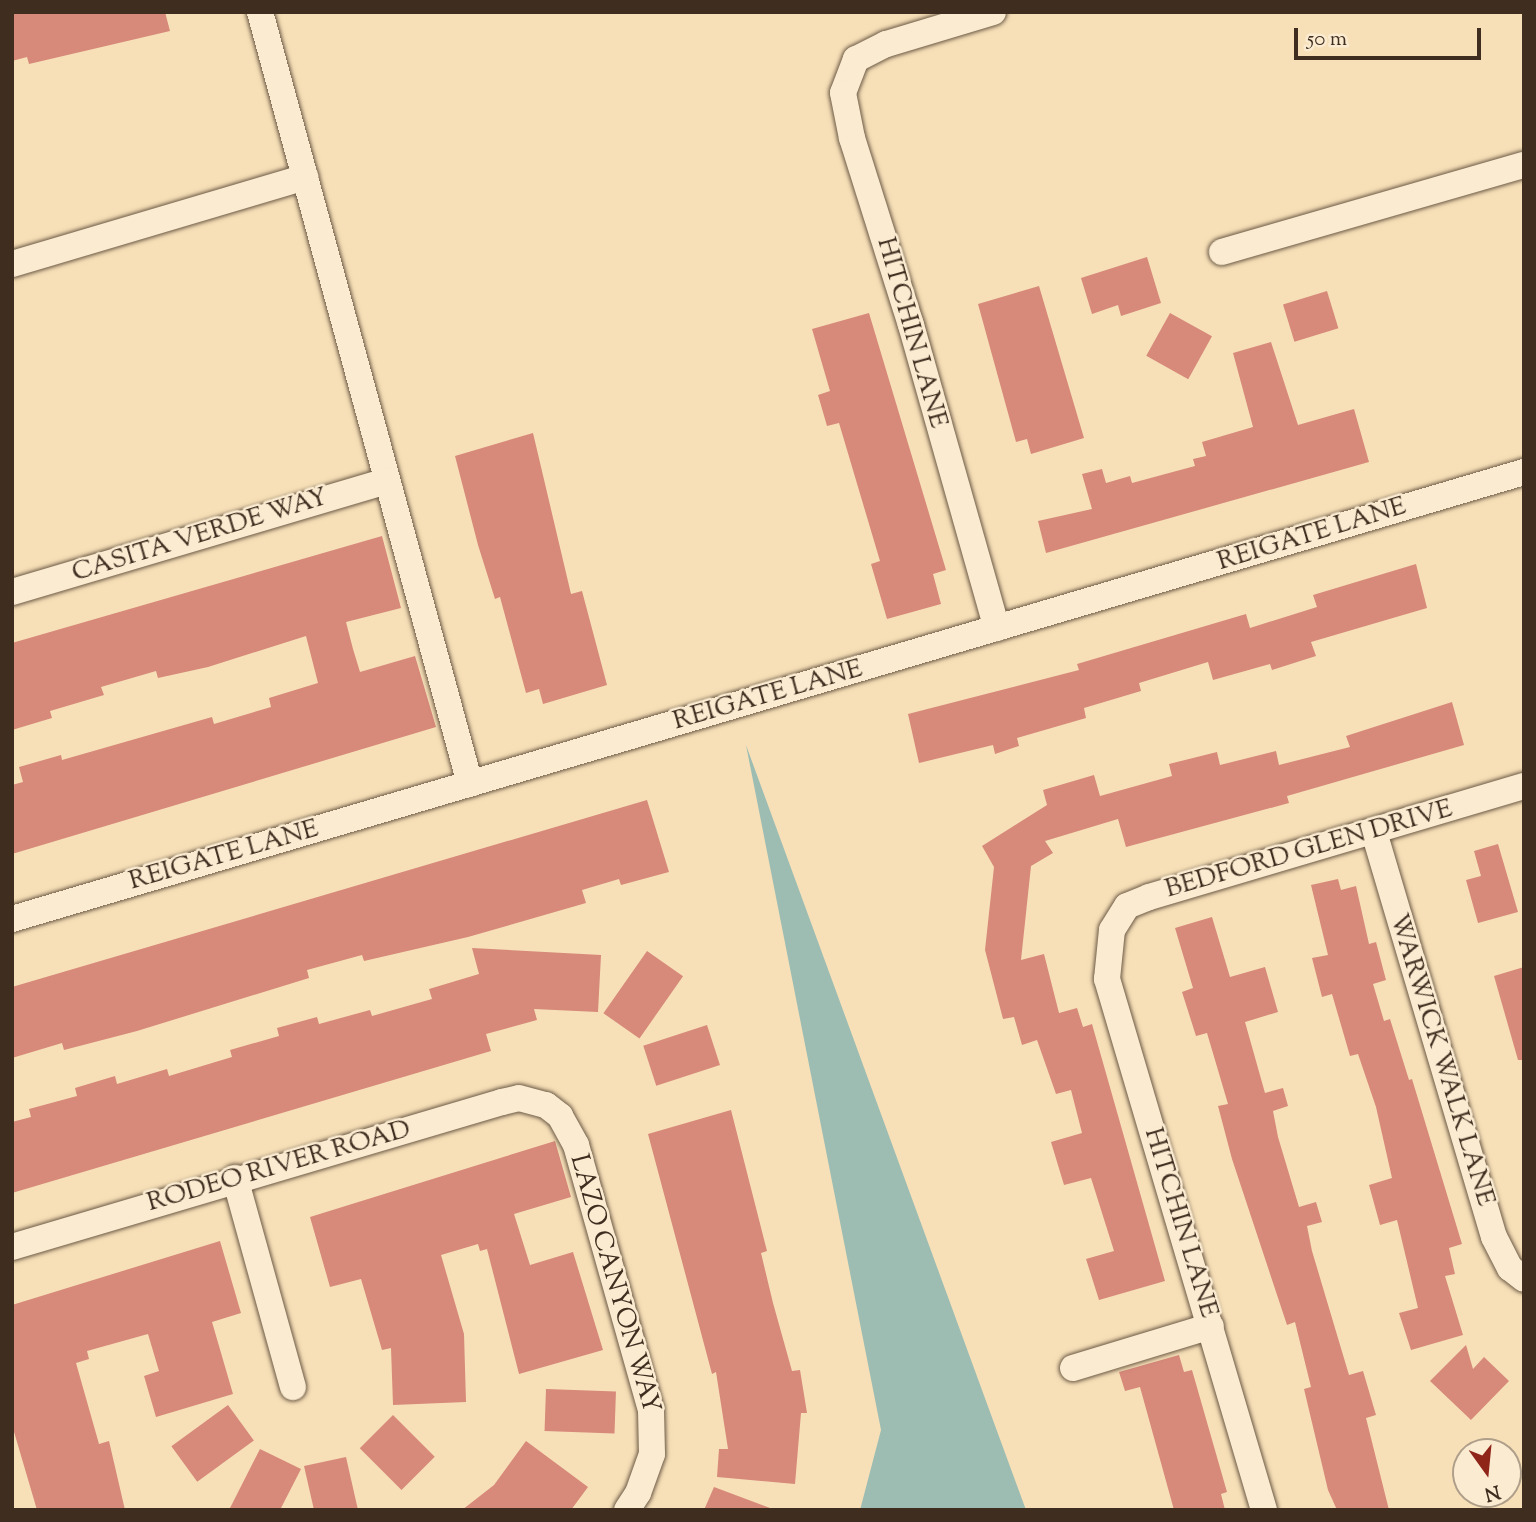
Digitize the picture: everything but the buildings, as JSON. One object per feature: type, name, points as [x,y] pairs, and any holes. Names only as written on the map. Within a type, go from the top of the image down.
[{"type":"street","points":[[260,12],[470,784]]},
{"type":"street","name":"HITCHIN LANE","points":[[993,12],[875,50],[856,59],[843,93],[846,114],[998,628]]},
{"type":"street","points":[[1222,252],[1524,165]]},
{"type":"street","points":[[12,264],[305,177]]},
{"type":"street","name":"REIGATE LANE","points":[[12,919],[1524,472]]},
{"type":"street","name":"CASITA VERDE WAY","points":[[12,592],[387,481]]},
{"type":"street","name":"BEDFORD GLEN DRIVE","points":[[1112,936],[1127,906],[1149,897],[1524,786]]},
{"type":"street","name":"WARWICK WALK LANE","points":[[1374,832],[1494,1237],[1510,1268],[1524,1279]]},
{"type":"street","name":"HITCHIN LANE","points":[[1112,936],[1107,979],[1264,1510]]},
{"type":"street","name":"RODEO RIVER ROAD","points":[[12,1247],[235,1178],[502,1102],[519,1098],[546,1105]]},
{"type":"street","name":"LAZO CANYON WAY","points":[[546,1105],[560,1116],[576,1145],[651,1410],[652,1454],[638,1493],[627,1510]]},
{"type":"street","points":[[235,1178],[293,1387]]},
{"type":"street","points":[[1073,1368],[1211,1326]]},
{"type":"water","points":[[746,745],[1026,1510],[860,1510],[881,1430]]}]
